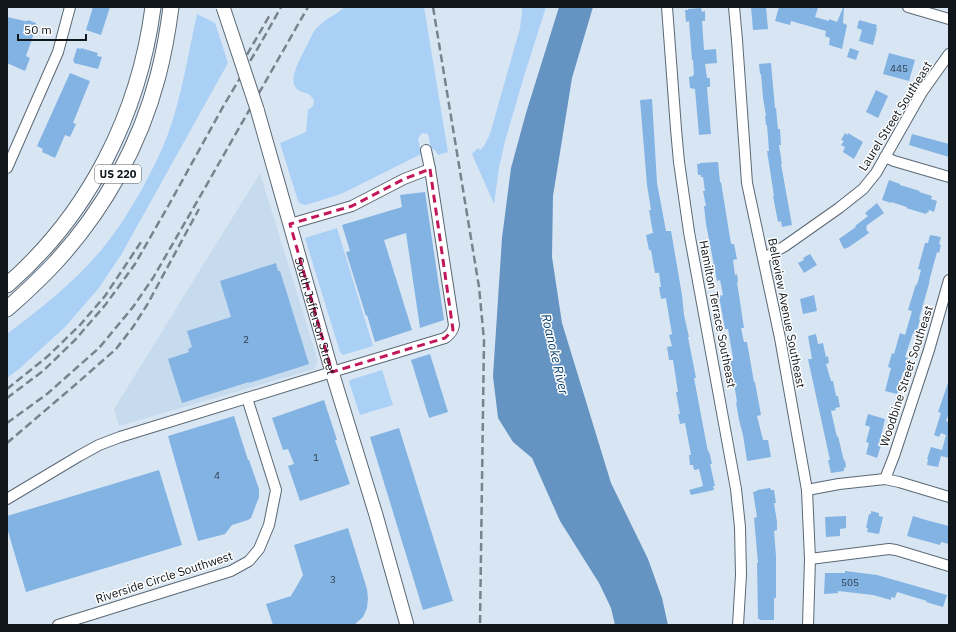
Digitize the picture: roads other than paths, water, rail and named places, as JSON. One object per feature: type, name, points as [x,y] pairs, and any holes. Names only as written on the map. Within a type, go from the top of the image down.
[{"type":"highway","name":"US 220","points":[[7,285],[19,275],[58,233],[81,202],[108,156],[121,128],[143,64],[154,7]]},
{"type":"highway","name":"US 220","points":[[7,309],[36,283],[56,262],[93,216],[115,181],[139,133],[150,104],[159,75],[171,7]]},
{"type":"main road","name":"South Jefferson Street","points":[[223,7],[257,109],[332,372],[376,515],[407,625]]},
{"type":"street","points":[[7,168],[58,52],[70,7]]},
{"type":"street","name":"Hamilton Terrace Southeast","points":[[667,7],[679,162],[689,232],[736,489],[740,527],[741,575],[738,625]]},
{"type":"street","name":"Belleview Avenue Southeast","points":[[734,7],[746,182],[764,258],[780,338],[807,490],[810,559],[808,625]]},
{"type":"street","points":[[908,7],[949,19]]},
{"type":"street","name":"Laurel Street Southeast","points":[[764,258],[785,246],[863,189],[876,173],[922,92],[949,54]]},
{"type":"street","points":[[7,499],[99,445],[120,437],[445,338],[450,335],[454,325],[426,150]]},
{"type":"street","points":[[885,156],[894,161],[949,177]]},
{"type":"street","points":[[290,224],[352,206],[404,179],[430,169]]},
{"type":"street","name":"Woodbine Street Southeast","points":[[885,479],[929,350],[949,280]]},
{"type":"street","name":"Riverside Circle Southwest","points":[[58,625],[231,571],[249,561],[259,549],[269,525],[276,490],[247,398]]},
{"type":"street","points":[[807,490],[839,484],[885,479],[949,497]]},
{"type":"street","points":[[810,559],[896,550],[949,566]]},
{"type":"water","name":"Roanoke River","points":[[559,7],[593,7],[572,78],[553,196],[552,257],[562,323],[611,483],[648,559],[662,598],[668,625],[615,625],[611,608],[599,583],[560,521],[532,458],[513,442],[498,418],[493,376],[502,238],[511,168],[526,113]]},
{"type":"railway","points":[[7,398],[43,371],[75,340],[106,304],[135,264],[281,7]]},
{"type":"railway","points":[[7,423],[47,394],[99,348],[133,307],[153,278],[308,7]]},
{"type":"railway","points":[[433,7],[479,287],[484,340],[480,625]]},
{"type":"railway","points":[[241,65],[271,13]]},
{"type":"railway","points":[[7,443],[116,349],[133,327],[147,305],[199,209]]},
{"type":"railway","points":[[7,389],[48,356],[80,325],[105,296],[141,242]]}]
